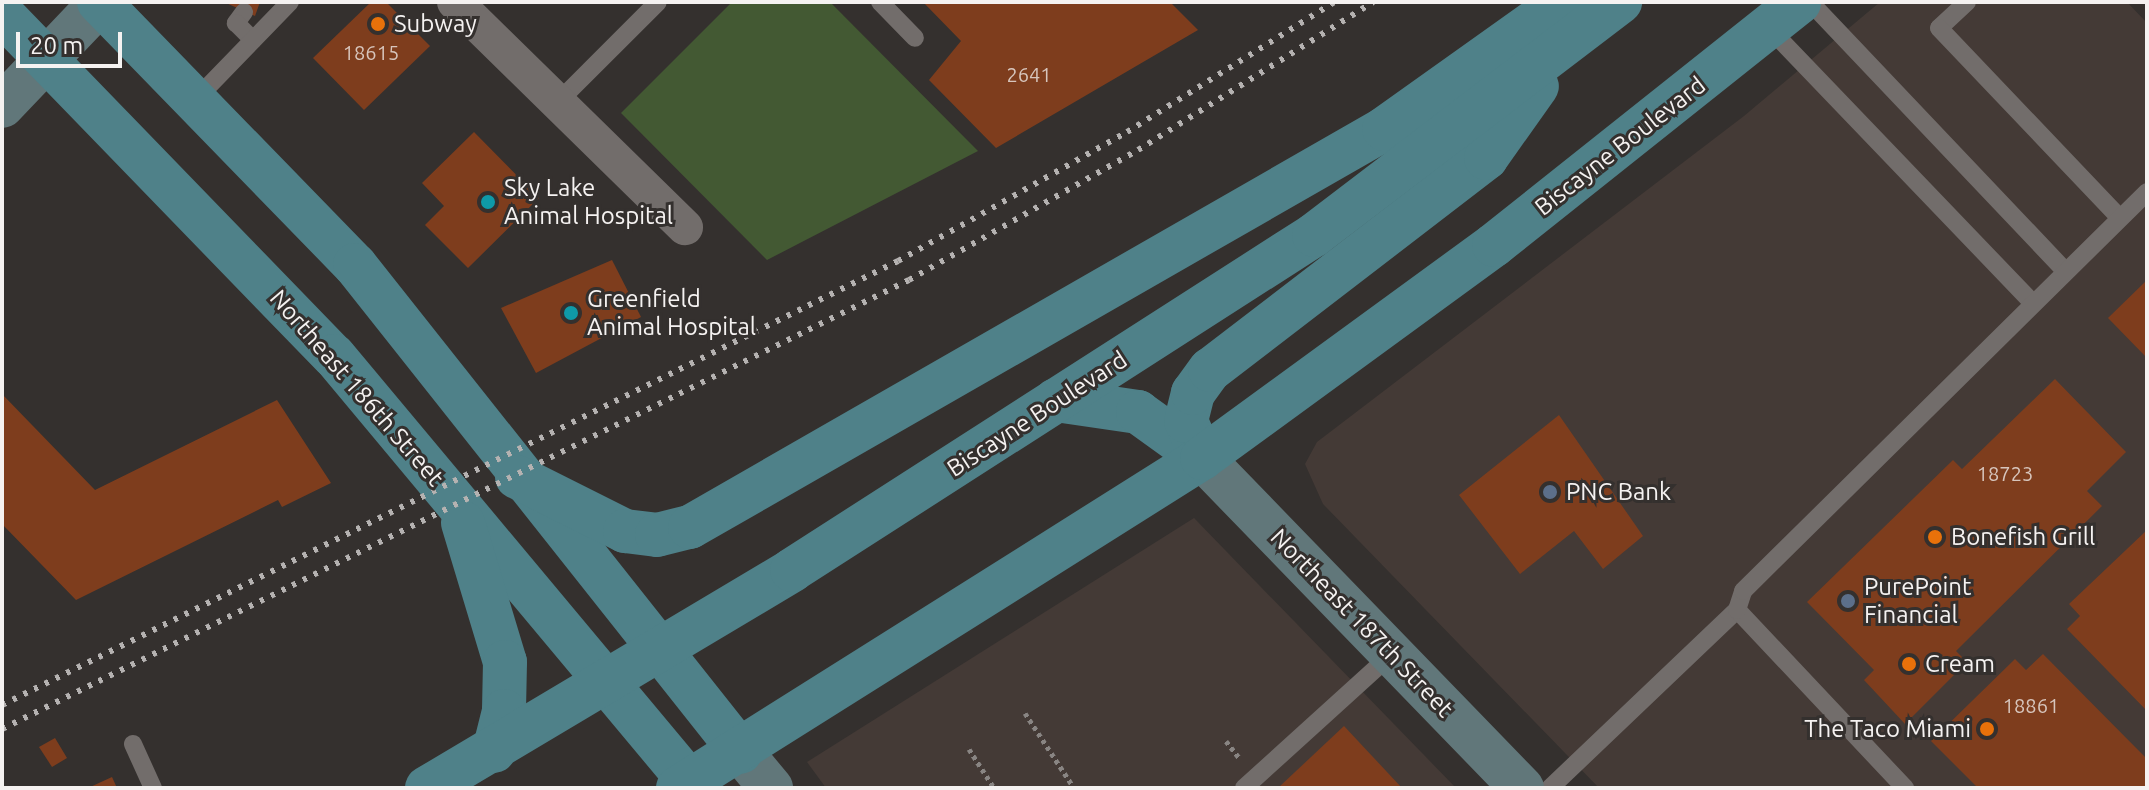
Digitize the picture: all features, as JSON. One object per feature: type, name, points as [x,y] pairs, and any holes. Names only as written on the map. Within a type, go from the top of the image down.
[{"type":"main road","points":[[100,2],[355,265],[517,477],[657,653],[741,752]]},
{"type":"main road","points":[[517,477],[625,531],[657,535],[690,527],[1384,129],[1562,2]]},
{"type":"main road","name":"Biscayne Boulevard","points":[[427,788],[657,653],[1314,235],[1563,51],[1620,2]]},
{"type":"main road","name":"Biscayne Boulevard","points":[[687,786],[1202,458],[1494,245],[1779,11]]},
{"type":"main road","name":"Northeast 186th Street","points":[[2,14],[297,315],[610,681],[687,786]]},
{"type":"main road","points":[[1202,458],[1186,421],[1193,393],[1210,370],[1486,158],[1563,51]]},
{"type":"main road","points":[[1056,400],[1138,412],[1202,458]]},
{"type":"main road","points":[[458,506],[505,662],[494,751]]},
{"type":"street","points":[[2,106],[100,2]]},
{"type":"street","points":[[455,2],[685,227]]},
{"type":"street","name":"Northeast 187th Street","points":[[1202,458],[1522,788]]},
{"type":"street","points":[[741,752],[771,788]]},
{"type":"lane","points":[[196,99],[290,2]]},
{"type":"lane","points":[[558,102],[658,2]]},
{"type":"lane","points":[[880,2],[915,38]]},
{"type":"lane","points":[[1810,2],[2065,271]]},
{"type":"lane","points":[[1967,2],[1939,28],[2120,218]]},
{"type":"lane","points":[[1779,11],[2033,303]]},
{"type":"lane","points":[[236,14],[253,40]]},
{"type":"lane","points":[[1550,788],[1737,610],[1755,573],[2147,192]]},
{"type":"lane","points":[[1737,610],[1905,788]]},
{"type":"lane","points":[[1244,788],[1392,654]]},
{"type":"lane","points":[[133,744],[153,788]]},
{"type":"path","points":[[1025,713],[1074,788]]},
{"type":"path","points":[[969,749],[994,788]]},
{"type":"shaded area","points":[[1880,2],[2127,2],[2147,23],[2147,788],[1599,788],[1323,504],[1305,464],[1317,442],[1744,116]]},
{"type":"shaded area","points":[[1194,518],[1456,788],[826,788],[807,762]]},
{"type":"green space","points":[[732,2],[830,2],[978,151],[767,260],[621,113]]},
{"type":"building","points":[[224,2],[260,2],[255,16]]},
{"type":"building","points":[[371,2],[386,2],[430,46],[364,110],[313,58]]},
{"type":"building","points":[[923,2],[1170,2],[1198,30],[996,148],[929,80],[961,41]]},
{"type":"building","name":"Sky Lake Animal Hospital","points":[[474,132],[539,198],[468,268],[425,225],[444,206],[422,183]]},
{"type":"building","name":"Greenfield Animal Hospital","points":[[612,260],[641,317],[536,373],[501,308]]},
{"type":"building","points":[[2147,280],[2147,358],[2108,318]]},
{"type":"building","points":[[2055,379],[2126,452],[2087,491],[2102,506],[1956,651],[1967,662],[1905,724],[1864,680],[1874,670],[1807,602],[1953,460],[1962,469]]},
{"type":"building","points":[[2,394],[95,490],[277,400],[331,483],[282,507],[278,500],[76,600],[2,524]]},
{"type":"building","points":[[1559,415],[1643,536],[1603,569],[1574,531],[1520,574],[1459,495]]},
{"type":"building","points":[[2147,530],[2147,711],[2067,629],[2080,616],[2069,604]]},
{"type":"building","points":[[2043,654],[2147,759],[2147,788],[1978,788],[1931,741],[2015,659],[2026,670]]},
{"type":"building","points":[[1344,726],[1402,788],[1278,788]]},
{"type":"building","points":[[55,738],[67,758],[52,767],[39,747]]},
{"type":"building","points":[[112,777],[117,788],[88,788]]},
{"type":"railway","points":[[2,705],[898,261],[1127,132],[1334,2]]},
{"type":"railway","points":[[2,729],[909,280],[1138,150],[1373,2]]},
{"type":"place","name":"Subway","points":[[378,24]]},
{"type":"place","name":"Sky Lake Animal Hospital","points":[[488,202]]},
{"type":"place","name":"Greenfield Animal Hospital","points":[[571,313]]},
{"type":"place","name":"PNC Bank","points":[[1550,492]]},
{"type":"place","name":"Bonefish Grill","points":[[1935,537]]},
{"type":"place","name":"PurePoint Financial","points":[[1848,601]]},
{"type":"place","name":"Cream","points":[[1909,664]]},
{"type":"place","name":"The Taco Miami","points":[[1987,729]]}]
